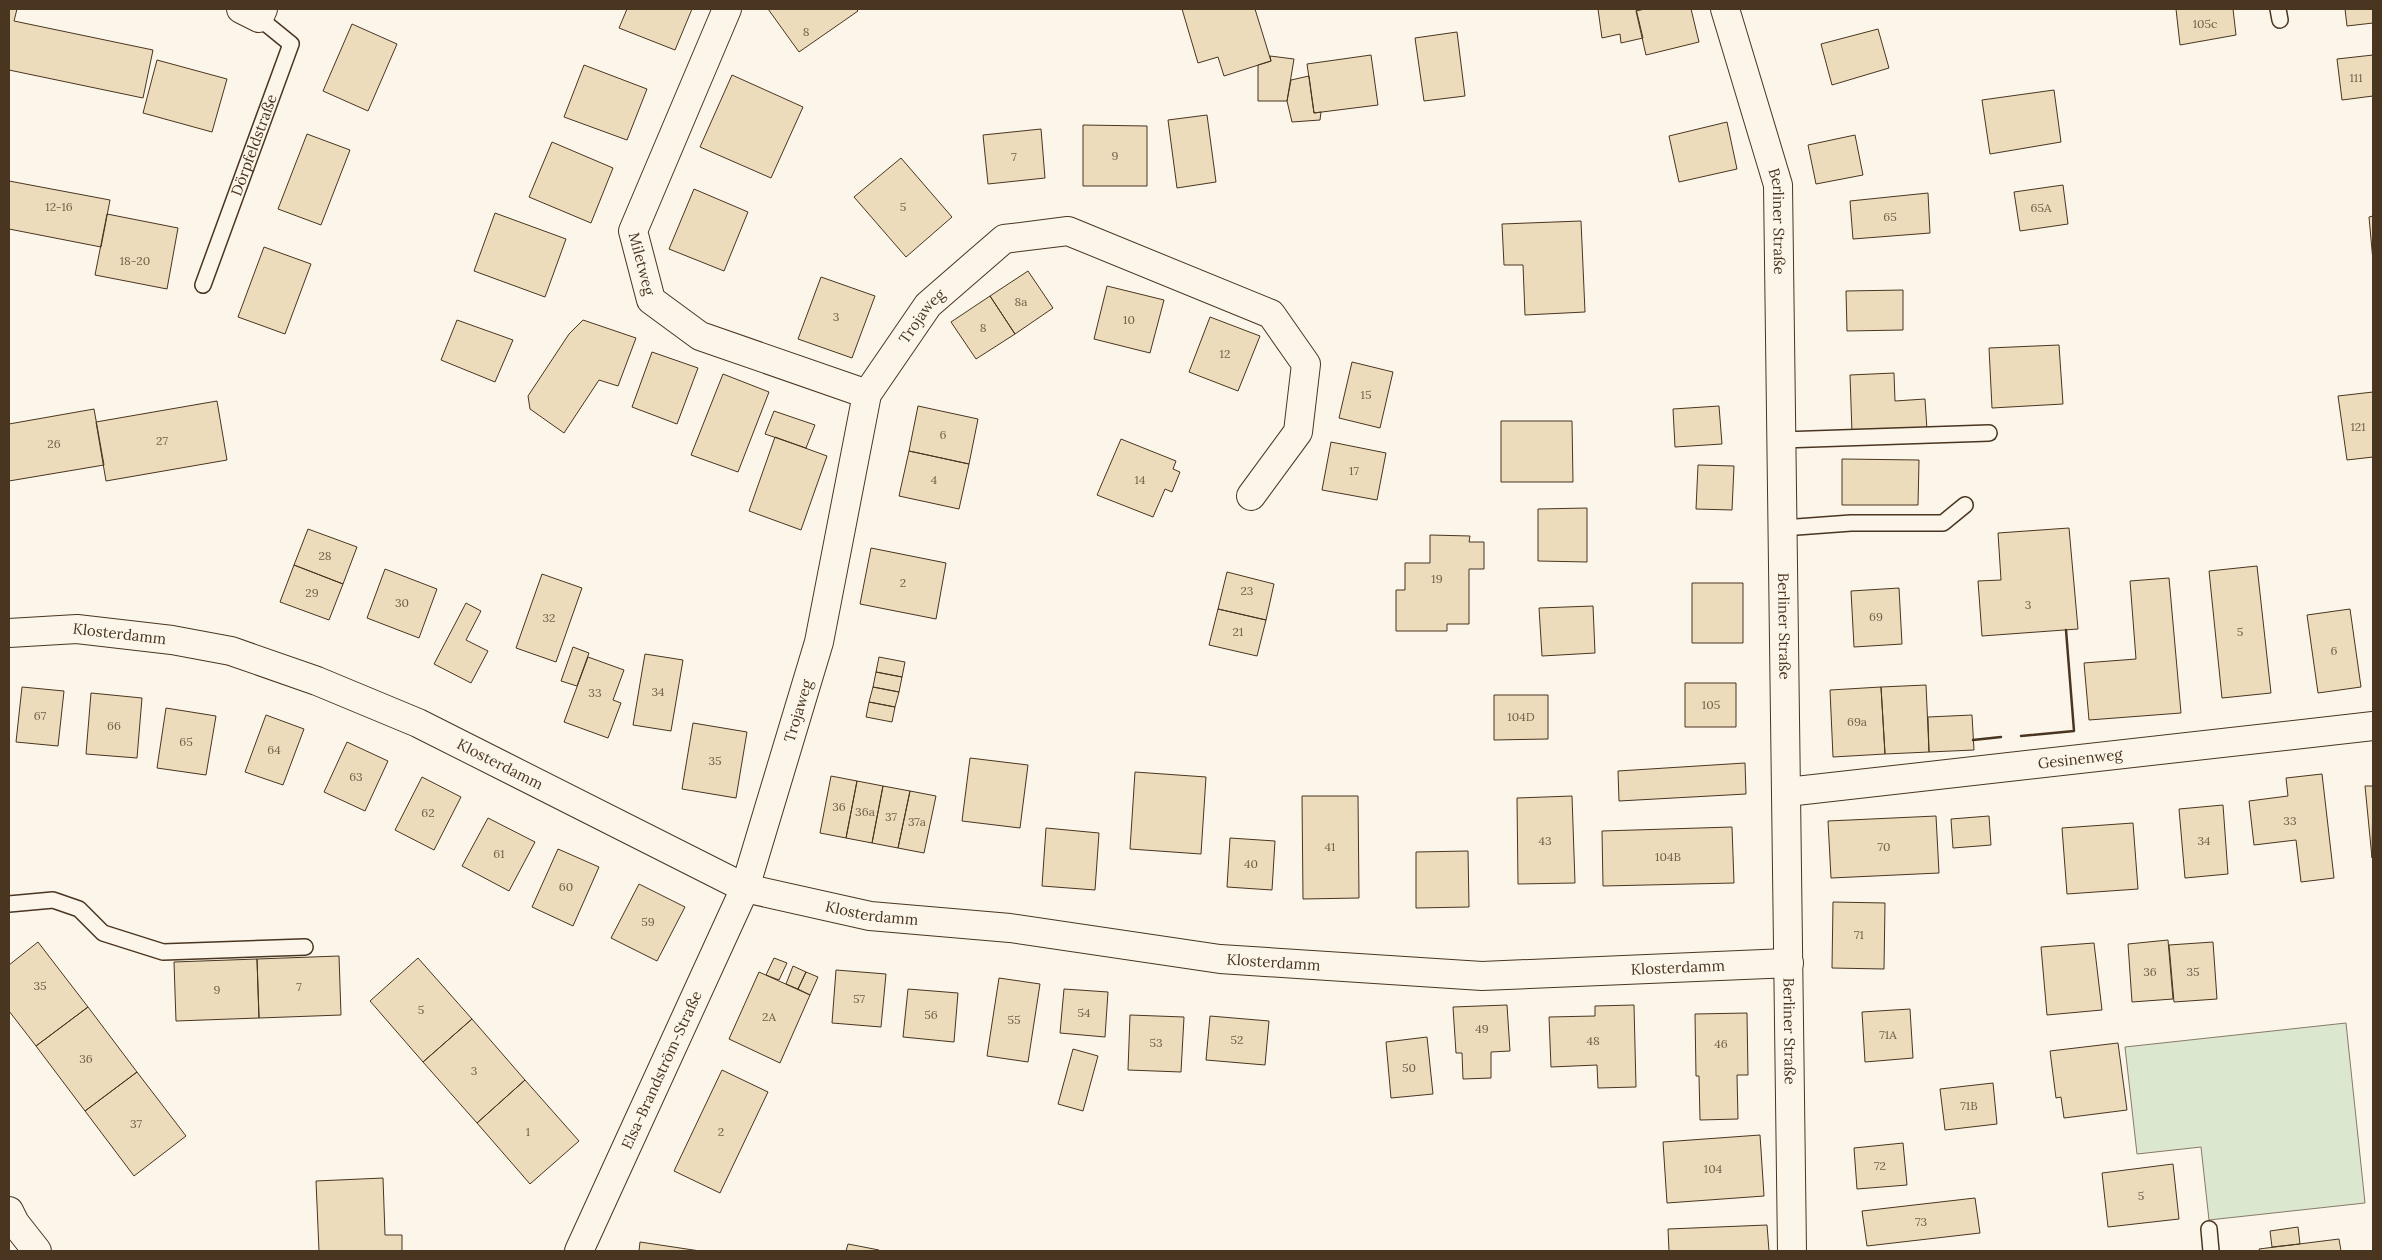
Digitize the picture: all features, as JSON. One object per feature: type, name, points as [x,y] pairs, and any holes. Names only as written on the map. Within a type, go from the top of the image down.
[{"type":"street","name":"Miletweg","points":[[726,9],[633,231],[651,300],[700,336],[867,394]]},
{"type":"street","name":"Berliner Straße","points":[[1725,9],[1778,185],[1792,1251]]},
{"type":"street","name":"Trojaweg","points":[[745,888],[820,642],[867,394],[928,305],[1004,239],[1068,232],[1271,314],[1306,364],[1298,432],[1251,496]]},
{"type":"street","name":"Klosterdamm","points":[[9,633],[77,628],[172,640],[232,651],[317,681],[418,724],[745,888],[870,916],[1010,928],[1220,959],[1482,976],[1789,963]]},
{"type":"street","name":"Gesinenweg","points":[[1787,792],[2373,726]]},
{"type":"street","name":"Elsa-Brandström-Straße","points":[[579,1251],[745,888]]},
{"type":"street","points":[[9,1211],[37,1251]]},
{"type":"lane","name":"Dörpfeldstraße","points":[[203,285],[291,44],[254,12]]},
{"type":"lane","points":[[1782,440],[1989,433]]},
{"type":"lane","points":[[1783,528],[1851,523],[1943,523],[1965,505]]},
{"type":"lane","points":[[9,904],[53,900],[79,909],[104,933],[163,952],[305,948]]},
{"type":"lane","points":[[2209,1228],[2211,1251]]},
{"type":"green space","points":[[2346,1023],[2365,1203],[2209,1220],[2201,1147],[2137,1154],[2125,1047]]},
{"type":"building","points":[[9,9],[17,9],[14,21],[153,50],[143,98],[9,70]]},
{"type":"building","points":[[627,9],[692,9],[675,50],[619,28]]},
{"type":"building","points":[[768,9],[856,9],[858,11],[799,52]]},
{"type":"building","points":[[1182,9],[1255,9],[1271,61],[1224,76],[1218,57],[1198,63]]},
{"type":"building","points":[[1598,9],[1636,9],[1643,38],[1621,43],[1620,34],[1602,38]]},
{"type":"building","points":[[1645,9],[1691,9],[1699,42],[1646,55],[1636,11]]},
{"type":"building","points":[[2176,9],[2233,9],[2236,35],[2180,45]]},
{"type":"building","points":[[2345,9],[2373,9],[2373,23],[2347,26]]},
{"type":"building","points":[[352,24],[397,44],[368,111],[323,91]]},
{"type":"building","points":[[1878,29],[1889,68],[1832,85],[1821,44]]},
{"type":"building","points":[[1457,32],[1465,96],[1424,101],[1415,38]]},
{"type":"building","points":[[1371,55],[1378,105],[1314,113],[1307,64]]},
{"type":"building","points":[[2373,55],[2373,96],[2342,100],[2337,59]]},
{"type":"building","points":[[1270,56],[1294,59],[1287,101],[1258,101],[1258,65],[1271,61]]},
{"type":"building","points":[[157,60],[227,79],[212,132],[143,113]]},
{"type":"building","points":[[584,65],[647,89],[627,140],[564,117]]},
{"type":"building","points":[[732,75],[803,107],[771,178],[700,147]]},
{"type":"building","points":[[1309,76],[1314,113],[1321,112],[1320,120],[1292,122],[1287,101],[1291,80]]},
{"type":"building","points":[[2054,90],[2061,142],[1990,154],[1982,100]]},
{"type":"building","points":[[1207,115],[1216,182],[1177,188],[1168,120]]},
{"type":"building","points":[[1727,122],[1737,169],[1679,182],[1669,136]]},
{"type":"building","points":[[1083,125],[1147,126],[1147,186],[1083,186]]},
{"type":"building","points":[[1041,129],[1045,178],[988,184],[983,135]]},
{"type":"building","points":[[307,134],[350,150],[321,225],[278,209]]},
{"type":"building","points":[[1855,135],[1863,175],[1816,184],[1808,145]]},
{"type":"building","points":[[552,142],[613,168],[591,223],[529,197]]},
{"type":"building","points":[[901,158],[952,217],[906,257],[854,197]]},
{"type":"building","points":[[9,181],[110,200],[101,247],[9,229]]},
{"type":"building","points":[[2063,185],[2068,224],[2020,231],[2014,192]]},
{"type":"building","points":[[694,189],[748,212],[724,271],[669,249]]},
{"type":"building","points":[[1928,193],[1930,233],[1853,239],[1850,201]]},
{"type":"building","points":[[495,213],[566,239],[545,297],[474,271]]},
{"type":"building","points":[[107,214],[178,228],[167,289],[95,275]]},
{"type":"building","points":[[2373,216],[2373,261],[2369,217]]},
{"type":"building","points":[[1581,221],[1585,312],[1525,315],[1523,265],[1504,265],[1502,224]]},
{"type":"building","points":[[264,247],[311,264],[285,334],[238,317]]},
{"type":"building","points":[[1028,271],[1053,308],[1015,334],[990,296]]},
{"type":"building","points":[[821,277],[875,296],[852,358],[798,339]]},
{"type":"building","points":[[1107,286],[1164,300],[1150,353],[1094,339]]},
{"type":"building","points":[[1903,290],[1903,330],[1847,331],[1846,291]]},
{"type":"building","points":[[990,296],[1015,334],[976,359],[951,322]]},
{"type":"building","points":[[1210,317],[1260,336],[1238,391],[1189,372]]},
{"type":"building","points":[[457,320],[513,340],[495,382],[441,360]]},
{"type":"building","points":[[583,320],[636,338],[618,386],[599,380],[564,433],[530,409],[528,396],[569,334]]},
{"type":"building","points":[[2059,345],[2063,404],[1992,408],[1989,348]]},
{"type":"building","points":[[652,352],[698,368],[677,424],[632,407]]},
{"type":"building","points":[[1352,362],[1393,372],[1380,428],[1339,418]]},
{"type":"building","points":[[1894,373],[1895,401],[1925,399],[1927,430],[1852,433],[1850,375]]},
{"type":"building","points":[[723,374],[769,392],[738,472],[691,455]]},
{"type":"building","points":[[2373,392],[2373,457],[2347,460],[2338,396]]},
{"type":"building","points":[[217,401],[227,460],[106,481],[96,422]]},
{"type":"building","points":[[918,406],[978,419],[969,464],[909,451]]},
{"type":"building","points":[[1719,406],[1722,444],[1675,447],[1673,409]]},
{"type":"building","points":[[94,409],[104,465],[9,481],[9,424]]},
{"type":"building","points":[[774,411],[815,425],[806,448],[765,434]]},
{"type":"building","points":[[1501,421],[1572,421],[1573,482],[1501,482]]},
{"type":"building","points":[[775,437],[827,456],[801,530],[749,511]]},
{"type":"building","points":[[1121,439],[1176,461],[1173,469],[1180,472],[1172,492],[1165,489],[1153,517],[1097,495]]},
{"type":"building","points":[[1331,442],[1386,453],[1377,500],[1322,490]]},
{"type":"building","points":[[909,451],[969,464],[959,509],[899,496]]},
{"type":"building","points":[[1842,459],[1919,460],[1918,505],[1842,505]]},
{"type":"building","points":[[1698,465],[1734,466],[1732,510],[1696,509]]},
{"type":"building","points":[[1587,508],[1587,562],[1538,561],[1538,509]]},
{"type":"building","points":[[2069,528],[2078,629],[1982,636],[1978,581],[2001,580],[1998,533]]},
{"type":"building","points":[[308,529],[357,547],[343,584],[294,565]]},
{"type":"building","points":[[1430,535],[1470,536],[1469,542],[1484,542],[1484,569],[1469,569],[1469,624],[1447,624],[1447,631],[1396,631],[1396,590],[1405,590],[1405,563],[1430,563]]},
{"type":"building","points":[[871,548],[946,563],[936,619],[860,604]]},
{"type":"building","points":[[294,565],[343,584],[329,620],[280,602]]},
{"type":"building","points":[[2257,566],[2271,693],[2222,698],[2209,571]]},
{"type":"building","points":[[385,569],[437,589],[419,638],[367,618]]},
{"type":"building","points":[[1227,572],[1274,584],[1266,620],[1218,609]]},
{"type":"building","points":[[542,574],[582,588],[556,662],[516,648]]},
{"type":"building","points":[[2169,578],[2181,713],[2089,720],[2084,663],[2136,659],[2130,581]]},
{"type":"building","points":[[1692,583],[1743,583],[1743,643],[1692,643]]},
{"type":"building","points":[[1899,588],[1902,644],[1854,647],[1851,591]]},
{"type":"building","points":[[466,603],[481,611],[466,640],[488,651],[471,683],[434,664]]},
{"type":"building","points":[[1593,606],[1595,653],[1542,656],[1539,608]]},
{"type":"building","points":[[1218,609],[1266,620],[1257,656],[1209,645]]},
{"type":"building","points":[[2350,609],[2361,687],[2318,693],[2307,615]]},
{"type":"building","points":[[573,647],[589,653],[577,686],[561,681]]},
{"type":"building","points":[[645,654],[683,660],[671,731],[633,725]]},
{"type":"building","points":[[588,657],[624,670],[613,700],[621,703],[608,738],[564,722]]},
{"type":"building","points":[[879,657],[905,662],[902,677],[876,672]]},
{"type":"building","points":[[876,672],[902,677],[899,692],[873,687]]},
{"type":"building","points":[[1685,683],[1736,683],[1736,727],[1685,727]]},
{"type":"building","points":[[1926,685],[1929,752],[1885,754],[1881,687]]},
{"type":"building","points":[[22,687],[64,691],[58,746],[16,742]]},
{"type":"building","points":[[873,687],[899,692],[895,707],[869,702]]},
{"type":"building","points":[[1881,687],[1885,754],[1833,757],[1830,690]]},
{"type":"building","points":[[91,693],[142,698],[137,758],[86,754]]},
{"type":"building","points":[[1494,695],[1548,695],[1548,739],[1494,740]]},
{"type":"building","points":[[869,702],[895,707],[892,722],[866,717]]},
{"type":"building","points":[[166,708],[216,716],[206,775],[157,768]]},
{"type":"building","points":[[266,715],[304,729],[283,785],[245,772]]},
{"type":"building","points":[[1972,715],[1974,750],[1929,752],[1928,717]]},
{"type":"building","points":[[693,723],[747,732],[736,798],[682,789]]},
{"type":"building","points":[[347,742],[388,761],[365,811],[324,792]]},
{"type":"building","points":[[970,758],[1028,765],[1020,828],[962,821]]},
{"type":"building","points":[[1745,763],[1746,794],[1619,801],[1618,771]]},
{"type":"building","points":[[1135,772],[1206,777],[1201,854],[1130,849]]},
{"type":"building","points":[[2322,774],[2334,878],[2301,882],[2296,840],[2254,845],[2249,801],[2288,796],[2286,778]]},
{"type":"building","points":[[831,776],[857,781],[846,838],[820,833]]},
{"type":"building","points":[[422,777],[461,797],[434,850],[395,830]]},
{"type":"building","points":[[857,781],[883,786],[872,843],[846,838]]},
{"type":"building","points":[[883,786],[910,791],[898,848],[872,843]]},
{"type":"building","points":[[2365,786],[2373,786],[2372,858]]},
{"type":"building","points":[[910,791],[936,796],[924,853],[898,848]]},
{"type":"building","points":[[1302,796],[1358,796],[1359,898],[1303,899]]},
{"type":"building","points":[[1572,796],[1575,883],[1518,884],[1517,798]]},
{"type":"building","points":[[2223,805],[2228,874],[2185,878],[2179,809]]},
{"type":"building","points":[[1936,816],[1939,873],[1831,878],[1828,821]]},
{"type":"building","points":[[1989,816],[1991,845],[1953,848],[1951,819]]},
{"type":"building","points":[[488,818],[535,842],[509,891],[462,866]]},
{"type":"building","points":[[2133,823],[2138,889],[2067,894],[2062,828]]},
{"type":"building","points":[[1732,827],[1734,883],[1603,886],[1602,831]]},
{"type":"building","points":[[1046,828],[1099,833],[1095,890],[1042,886]]},
{"type":"building","points":[[1230,838],[1275,841],[1272,890],[1227,887]]},
{"type":"building","points":[[558,849],[599,867],[573,926],[532,907]]},
{"type":"building","points":[[1468,851],[1469,907],[1416,908],[1416,852]]},
{"type":"building","points":[[639,884],[685,907],[657,961],[611,938]]},
{"type":"building","points":[[1833,902],[1885,903],[1884,969],[1832,968]]},
{"type":"building","points":[[2168,940],[2173,999],[2132,1002],[2128,944]]},
{"type":"building","points":[[38,942],[88,1007],[36,1046],[9,1011],[9,965]]},
{"type":"building","points":[[2213,942],[2217,999],[2174,1002],[2169,945]]},
{"type":"building","points":[[2094,943],[2102,1010],[2047,1015],[2041,947]]},
{"type":"building","points":[[339,956],[341,1015],[259,1018],[257,959]]},
{"type":"building","points":[[418,958],[472,1019],[423,1062],[370,1001]]},
{"type":"building","points":[[774,958],[787,963],[779,980],[766,975]]},
{"type":"building","points":[[257,959],[259,1018],[176,1021],[174,962]]},
{"type":"building","points":[[793,966],[806,972],[798,989],[786,984]]},
{"type":"building","points":[[836,970],[886,974],[881,1027],[832,1023]]},
{"type":"building","points":[[759,972],[810,995],[780,1063],[729,1039]]},
{"type":"building","points":[[806,972],[818,977],[810,995],[798,989]]},
{"type":"building","points":[[999,978],[1040,984],[1028,1062],[987,1056]]},
{"type":"building","points":[[908,989],[958,993],[954,1042],[903,1037]]},
{"type":"building","points":[[1064,989],[1108,992],[1105,1037],[1060,1033]]},
{"type":"building","points":[[1507,1005],[1510,1051],[1491,1052],[1491,1078],[1463,1079],[1462,1053],[1456,1053],[1453,1007]]},
{"type":"building","points":[[1634,1005],[1636,1087],[1598,1088],[1597,1065],[1551,1067],[1549,1017],[1595,1016],[1595,1006]]},
{"type":"building","points":[[88,1007],[137,1072],[85,1111],[36,1046]]},
{"type":"building","points":[[1910,1009],[1913,1058],[1865,1062],[1862,1012]]},
{"type":"building","points":[[1747,1013],[1748,1075],[1737,1075],[1738,1119],[1700,1120],[1699,1076],[1696,1076],[1695,1014]]},
{"type":"building","points":[[1130,1015],[1184,1017],[1181,1072],[1128,1070]]},
{"type":"building","points":[[1210,1016],[1269,1021],[1265,1065],[1206,1060]]},
{"type":"building","points":[[472,1019],[525,1080],[477,1123],[423,1062]]},
{"type":"building","points":[[1427,1037],[1433,1094],[1391,1098],[1386,1042]]},
{"type":"building","points":[[2118,1043],[2127,1110],[2064,1118],[2061,1097],[2056,1098],[2050,1051]]},
{"type":"building","points":[[1073,1049],[1098,1056],[1083,1111],[1058,1104]]},
{"type":"building","points":[[722,1070],[768,1092],[720,1193],[674,1171]]},
{"type":"building","points":[[137,1072],[186,1136],[134,1176],[85,1111]]},
{"type":"building","points":[[525,1080],[579,1141],[530,1184],[477,1123]]},
{"type":"building","points":[[1993,1083],[1997,1124],[1945,1130],[1940,1089]]},
{"type":"building","points":[[1760,1135],[1764,1196],[1667,1203],[1663,1142]]},
{"type":"building","points":[[1903,1143],[1907,1185],[1857,1189],[1854,1148]]},
{"type":"building","points":[[2173,1164],[2179,1219],[2108,1227],[2102,1173]]},
{"type":"building","points":[[383,1178],[385,1235],[402,1235],[402,1251],[319,1251],[316,1181]]},
{"type":"building","points":[[1975,1198],[1980,1233],[1867,1246],[1862,1211]]},
{"type":"building","points":[[1767,1225],[1769,1251],[1669,1251],[1668,1229]]},
{"type":"building","points":[[2298,1227],[2300,1244],[2272,1247],[2270,1231]]},
{"type":"building","points":[[2339,1239],[2341,1251],[2260,1251],[2259,1249]]},
{"type":"building","points":[[640,1242],[700,1251],[639,1251]]},
{"type":"building","points":[[848,1244],[879,1250],[879,1251],[846,1251]]},
{"type":"wall","points":[[2021,736],[2074,731],[2066,630]]},
{"type":"wall","points":[[1973,740],[2001,737]]}]
